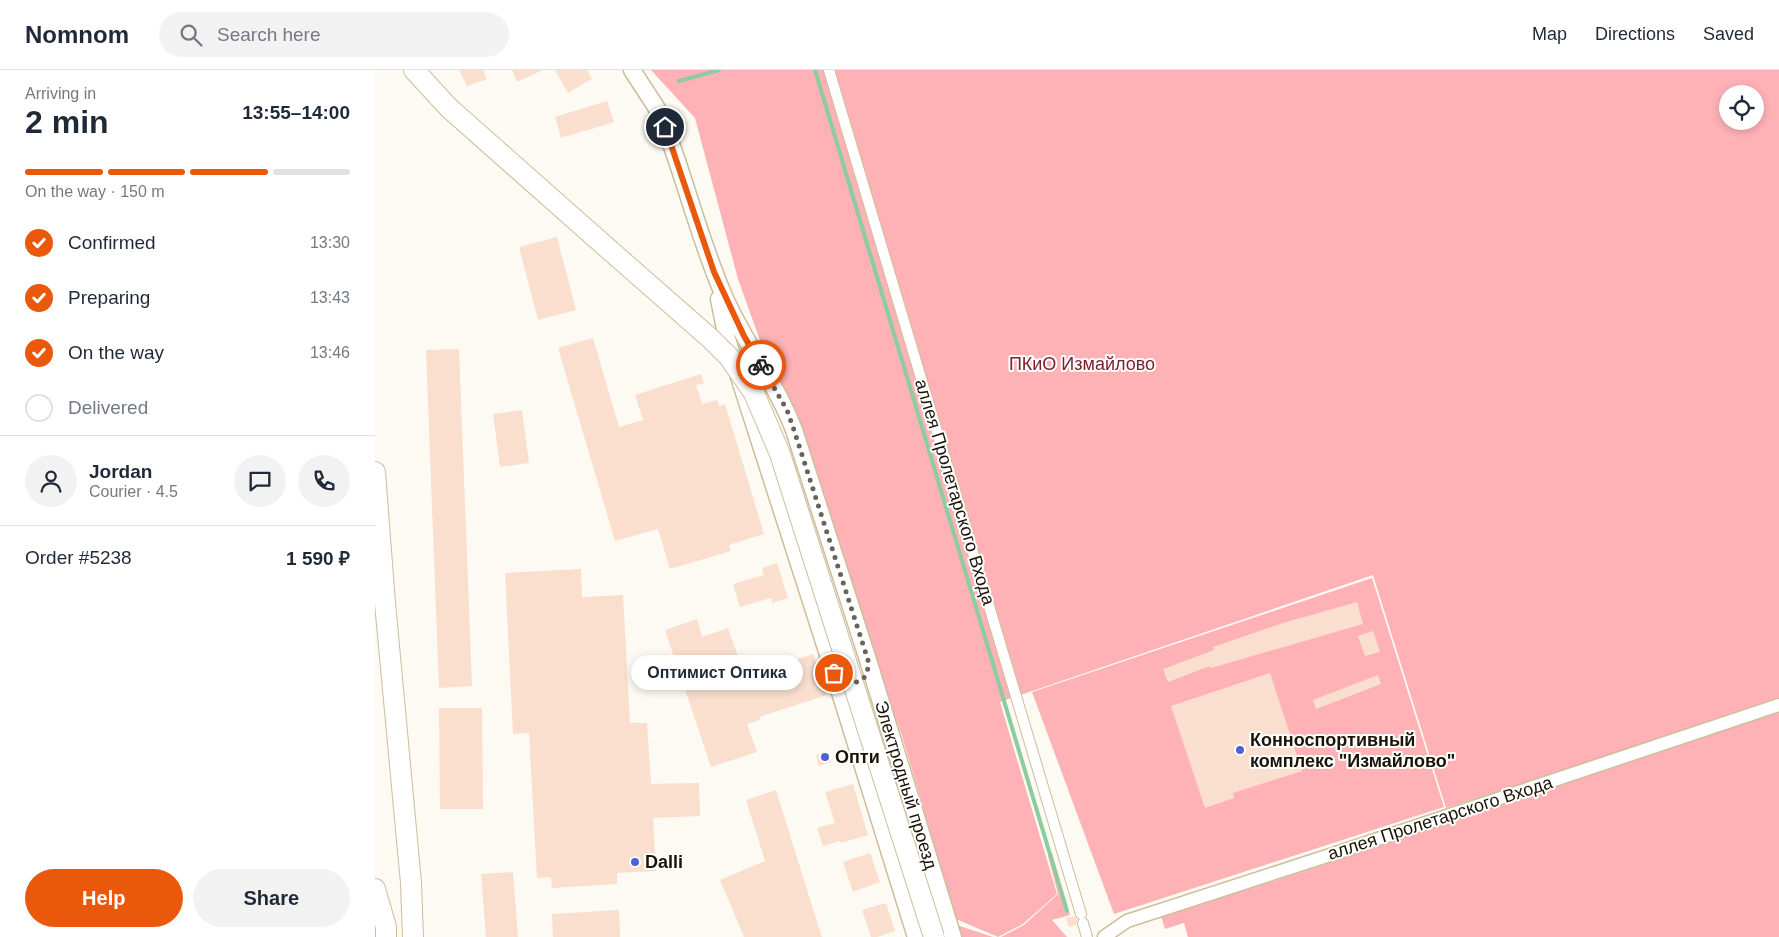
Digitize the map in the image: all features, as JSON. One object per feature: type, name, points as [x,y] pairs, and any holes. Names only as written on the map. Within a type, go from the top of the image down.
[{"type":"main road","points":[[414,70],[449,108],[711,339],[729,357],[754,393],[765,414],[780,454],[935,937]]},
{"type":"main road","points":[[375,472],[411,883],[413,937]]},
{"type":"main road","points":[[375,889],[386,927],[386,937]]},
{"type":"street","name":"Электродный проезд","points":[[632,70],[656,107],[665,127],[714,272],[744,336],[787,410],[868,660],[953,937]]},
{"type":"street","name":"аллея Пролетарского Входа","points":[[829,70],[1087,937]]},
{"type":"street","name":"Электродный проезд","points":[[714,272],[727,339],[916,937]]},
{"type":"street","points":[[834,673],[842,680],[849,682],[863,680],[867,674],[868,660]]},
{"type":"street","name":"аллея Пролетарского Входа","points":[[1104,937],[1127,920],[1349,849],[1779,705]]},
{"type":"street","points":[[897,876],[899,867],[909,857],[918,856],[925,858],[931,866]]},
{"type":"green space","name":"ПКиО Измайлово","points":[[651,70],[1779,70],[1779,701],[1446,808],[1373,575],[1000,702],[1057,894],[1023,924],[998,937],[956,919],[902,736],[738,279],[695,118]]},
{"type":"green space","name":"Конноспортивный комплекс \"Измайлово\"","points":[[1372,578],[1444,807],[1114,914],[1032,692]]},
{"type":"green space","points":[[1779,713],[1779,937],[1188,937],[1184,923],[1165,929],[1161,916],[1290,876],[1715,732]]},
{"type":"green space","points":[[1052,853],[1070,915],[1052,920],[1067,937],[1001,937],[1024,925],[1058,894],[1048,856]]},
{"type":"green space","points":[[954,924],[993,937],[958,937]]},
{"type":"building","points":[[459,70],[483,70],[487,79],[467,86]]},
{"type":"building","points":[[512,70],[543,70],[517,82]]},
{"type":"building","points":[[555,70],[587,70],[592,79],[568,93]]},
{"type":"building","points":[[607,101],[614,122],[561,138],[555,117]]},
{"type":"building","points":[[557,237],[576,310],[538,320],[519,247]]},
{"type":"building","points":[[593,338],[619,427],[643,420],[635,395],[701,374],[704,383],[696,385],[702,404],[717,400],[719,406],[725,404],[764,534],[729,545],[731,551],[670,569],[658,529],[615,541],[558,348]]},
{"type":"building","points":[[459,349],[472,686],[439,688],[426,350]]},
{"type":"building","points":[[522,410],[529,463],[500,467],[493,414]]},
{"type":"building","points":[[777,563],[788,598],[772,603],[771,598],[740,607],[733,584],[764,575],[762,568]]},
{"type":"building","points":[[581,569],[582,597],[623,595],[630,723],[647,723],[651,784],[699,783],[700,816],[653,818],[656,871],[617,873],[617,884],[552,888],[551,877],[537,878],[529,733],[513,734],[505,573]]},
{"type":"building","points":[[1357,602],[1363,624],[1211,668],[1210,666],[1168,682],[1163,669],[1214,650],[1213,647],[1283,623]]},
{"type":"building","points":[[697,619],[702,637],[728,628],[745,676],[813,654],[827,695],[759,717],[760,720],[747,724],[757,752],[711,767],[665,630]]},
{"type":"building","points":[[1373,631],[1380,652],[1365,656],[1358,636]]},
{"type":"building","points":[[1270,673],[1302,771],[1233,793],[1234,798],[1205,808],[1171,706]]},
{"type":"building","points":[[1378,675],[1381,684],[1316,709],[1313,700]]},
{"type":"building","points":[[439,708],[482,708],[483,809],[440,809]]},
{"type":"building","points":[[828,751],[831,762],[819,766],[816,755]]},
{"type":"building","points":[[853,784],[868,835],[823,846],[817,828],[835,823],[825,792]]},
{"type":"building","points":[[776,790],[822,937],[744,937],[720,880],[765,861],[746,800]]},
{"type":"building","points":[[870,853],[880,882],[853,892],[843,862]]},
{"type":"building","points":[[513,872],[518,937],[486,937],[481,874]]},
{"type":"building","points":[[886,903],[895,931],[871,937],[862,910]]},
{"type":"building","points":[[619,910],[620,937],[553,937],[552,914]]},
{"type":"building","points":[[1074,916],[1077,920],[1076,925],[1069,927],[1066,918]]},
{"type":"waterway","points":[[679,81],[719,70]]},
{"type":"waterway","points":[[815,70],[1067,911]]},
{"type":"way so far","points":[[761,365],[787,410],[868,660],[869,667],[863,680],[849,682],[842,680],[834,673]]},
{"type":"place","name":"Оптимист Оптика","points":[[834,673]]},
{"type":"place","name":"Конноспортивный комплекс \"Измайлово\"","points":[[1240,750]]},
{"type":"place","name":"Опти","points":[[825,757]]},
{"type":"place","name":"Dalli","points":[[635,862]]},
{"type":"route","points":[[665,127],[714,272],[744,336],[761,365]]}]
